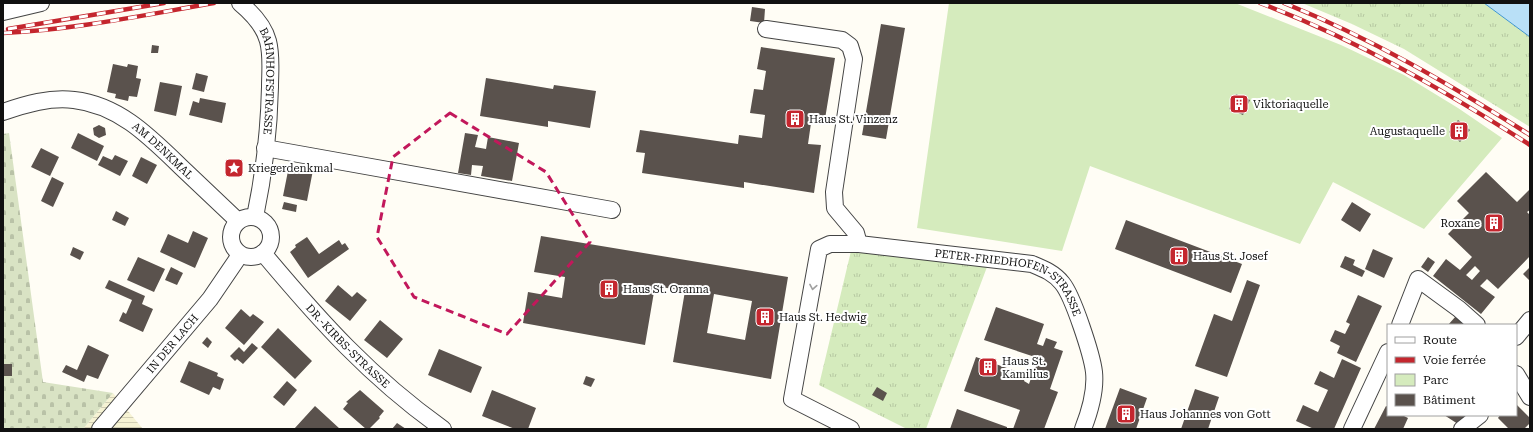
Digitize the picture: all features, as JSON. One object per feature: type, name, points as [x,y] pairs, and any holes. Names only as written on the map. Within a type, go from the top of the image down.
[{"type":"street","points":[[3,12],[41,3]]},
{"type":"street","name":"BAHNHOFSTRASSE","points":[[240,3],[263,27],[268,41],[270,55],[269,112],[264,166],[255,217]]},
{"type":"street","points":[[766,29],[842,40],[850,46],[854,59],[834,192],[835,208],[856,233],[859,244]]},
{"type":"street","name":"AM DENKMAL","points":[[3,112],[27,103],[50,100],[74,100],[115,113],[131,122],[148,135],[238,221]]},
{"type":"street","points":[[265,148],[612,210]]},
{"type":"street","points":[[255,217],[265,223],[271,233],[270,244],[263,253],[254,257],[240,255],[234,248],[230,239],[232,229],[238,221],[244,218],[255,217]]},
{"type":"street","name":"PETER-FRIEDHOFEN-STRASSE","points":[[851,429],[792,399],[820,249],[830,244],[859,244],[1032,264],[1050,271],[1064,284],[1075,310],[1094,372],[1094,390],[1083,429]]},
{"type":"street","name":"DR.-KIRBS-STRASSE","points":[[263,253],[319,320],[343,345],[407,402],[443,429]]},
{"type":"street","name":"IN DER LACH","points":[[100,429],[210,299],[240,255]]},
{"type":"street","points":[[1400,324],[1418,279],[1459,309],[1476,324]]},
{"type":"street","points":[[1517,336],[1530,320]]},
{"type":"street","points":[[1352,429],[1387,354]]},
{"type":"street","points":[[1517,381],[1530,397]]},
{"type":"street","points":[[1462,429],[1479,416]]},
{"type":"highlighted area","points":[[450,113],[546,172],[590,242],[507,334],[414,297],[377,237],[393,157]]},
{"type":"shaded area","points":[[113,393],[143,429],[83,429]]},
{"type":"green space","points":[[949,3],[1235,3],[1341,45],[1404,75],[1458,108],[1502,138],[1424,229],[1333,182],[1300,244],[1090,166],[1062,251],[917,228]]},
{"type":"green space","points":[[1302,3],[1484,3],[1530,37],[1530,127],[1404,49],[1352,24]]},
{"type":"green space","points":[[9,133],[43,382],[113,393],[83,429],[3,429],[3,134]]},
{"type":"green space","points":[[851,251],[987,267],[926,429],[907,429],[819,385]]},
{"type":"water","points":[[1484,3],[1530,3],[1530,37]]},
{"type":"building","points":[[752,7],[765,9],[764,23],[750,21]]},
{"type":"building","points":[[881,24],[905,28],[886,139],[862,135]]},
{"type":"building","points":[[152,45],[159,46],[158,53],[151,53]]},
{"type":"building","name":"Haus St. Vinzenz","points":[[761,47],[835,58],[824,125],[811,123],[808,144],[821,145],[814,193],[744,182],[744,188],[642,173],[645,153],[636,152],[640,130],[738,144],[739,135],[762,138],[765,115],[750,113],[754,89],[763,90],[766,71],[757,69]]},
{"type":"building","points":[[113,64],[127,67],[128,64],[138,66],[136,78],[141,79],[137,97],[129,96],[128,101],[115,98],[116,94],[107,92]]},
{"type":"building","points":[[196,73],[208,76],[204,92],[192,89]]},
{"type":"building","points":[[486,78],[553,89],[554,85],[596,91],[590,128],[548,121],[548,127],[480,116]]},
{"type":"building","points":[[160,82],[182,86],[176,116],[154,111]]},
{"type":"building","name":"Viktoriaquelle","points":[[1236,94],[1250,100],[1243,115],[1229,109]]},
{"type":"building","points":[[200,98],[226,103],[222,123],[189,115],[193,101],[199,103]]},
{"type":"building","name":"Augustaquelle","points":[[1458,120],[1470,130],[1460,142],[1449,132]]},
{"type":"building","points":[[99,125],[105,128],[106,135],[99,138],[94,135],[93,128]]},
{"type":"building","points":[[78,133],[104,146],[97,161],[71,148]]},
{"type":"building","points":[[465,133],[478,135],[475,147],[486,149],[488,137],[519,143],[512,181],[481,176],[483,166],[472,165],[471,175],[458,173]]},
{"type":"building","points":[[41,148],[59,157],[50,176],[31,167]]},
{"type":"building","points":[[115,155],[128,161],[120,176],[98,165],[103,156],[112,160]]},
{"type":"building","points":[[141,157],[157,165],[147,184],[132,176]]},
{"type":"building","points":[[289,166],[313,170],[307,201],[283,196]]},
{"type":"building","name":"Roxane","points":[[1486,172],[1517,202],[1530,189],[1530,210],[1527,212],[1530,215],[1530,256],[1498,289],[1487,279],[1480,286],[1495,297],[1481,314],[1433,276],[1446,259],[1460,270],[1472,257],[1448,234],[1469,213],[1457,201]],"holes":[[[1475,266],[1480,271],[1472,280],[1466,275]]]},
{"type":"building","points":[[52,177],[64,183],[53,207],[41,201]]},
{"type":"building","points":[[284,202],[297,205],[296,212],[282,209]]},
{"type":"building","points":[[1352,202],[1371,214],[1360,232],[1341,220]]},
{"type":"building","points":[[116,211],[129,218],[125,226],[112,220]]},
{"type":"building","name":"Haus St. Josef","points":[[1126,220],[1242,264],[1231,293],[1115,249]]},
{"type":"building","points":[[193,231],[208,238],[195,268],[160,252],[168,234],[188,243]]},
{"type":"building","points":[[541,236],[788,277],[771,379],[673,362],[685,291],[655,286],[645,345],[523,323],[528,292],[562,298],[565,277],[534,272]],"holes":[[[714,294],[752,301],[745,340],[707,333]]]},
{"type":"building","points":[[307,237],[319,254],[339,240],[342,245],[345,243],[349,249],[308,278],[290,252],[296,247],[295,245]]},
{"type":"building","points":[[73,247],[84,252],[80,260],[70,255]]},
{"type":"building","points":[[1373,249],[1393,258],[1384,278],[1365,269]]},
{"type":"building","points":[[1345,256],[1355,260],[1353,265],[1365,271],[1362,277],[1340,267]]},
{"type":"building","points":[[138,257],[165,269],[154,292],[127,280]]},
{"type":"building","points":[[1428,257],[1435,262],[1428,272],[1421,267]]},
{"type":"building","points":[[171,267],[183,273],[177,285],[165,280]]},
{"type":"building","points":[[1530,267],[1530,281],[1523,274]]},
{"type":"building","points":[[109,280],[145,296],[142,304],[153,309],[143,332],[119,321],[123,312],[126,314],[132,300],[105,288]]},
{"type":"building","points":[[1247,280],[1260,285],[1227,377],[1195,366],[1214,314],[1232,321]]},
{"type":"building","points":[[338,285],[352,297],[357,292],[367,300],[350,321],[325,301]]},
{"type":"building","points":[[1358,295],[1382,306],[1356,362],[1337,353],[1340,346],[1330,341],[1335,330],[1345,334],[1350,324],[1346,322]]},
{"type":"building","name":"Haus St. Kamilius","points":[[996,307],[1044,324],[1037,344],[1043,346],[1046,338],[1057,342],[1054,348],[1063,351],[1050,389],[1058,392],[1044,429],[1013,429],[1020,410],[964,391],[976,357],[1026,375],[1024,381],[1029,384],[1038,358],[984,340]]},
{"type":"building","points":[[241,309],[250,317],[253,314],[264,322],[244,345],[225,328]]},
{"type":"building","points":[[1456,316],[1466,324],[1449,324]]},
{"type":"building","points":[[380,320],[403,339],[387,358],[364,340]]},
{"type":"building","points":[[278,328],[312,361],[295,379],[261,347]]},
{"type":"building","points":[[207,337],[212,342],[208,348],[202,343]]},
{"type":"building","points":[[252,343],[258,348],[243,364],[237,359],[235,361],[230,356],[239,347],[244,352]]},
{"type":"building","points":[[88,345],[109,355],[98,379],[87,375],[84,382],[62,372],[66,365],[77,370]]},
{"type":"building","points":[[439,349],[482,367],[471,393],[428,375]]},
{"type":"building","points":[[1342,359],[1361,368],[1334,429],[1314,429],[1296,421],[1303,405],[1318,412],[1328,390],[1314,384],[1320,371],[1334,378]]},
{"type":"building","points":[[189,361],[218,373],[217,376],[224,379],[220,390],[213,387],[209,395],[180,382]]},
{"type":"building","points":[[3,364],[12,364],[12,376],[3,376]]},
{"type":"building","points":[[586,376],[595,379],[591,387],[583,384]]},
{"type":"building","points":[[287,381],[297,390],[284,406],[273,397]]},
{"type":"building","points":[[877,387],[887,393],[883,401],[872,395]]},
{"type":"building","name":"Haus Johannes von Gott","points":[[1120,388],[1147,398],[1136,429],[1105,429]]},
{"type":"building","points":[[1195,389],[1219,397],[1208,429],[1181,429]]},
{"type":"building","points":[[360,390],[384,411],[379,417],[380,418],[369,429],[366,429],[343,409],[348,403],[346,402]]},
{"type":"building","points":[[492,390],[536,408],[528,429],[515,429],[482,416]]},
{"type":"building","points":[[1517,405],[1530,418],[1530,423],[1524,429],[1509,429],[1498,418],[1499,416],[1517,416]]},
{"type":"building","points":[[315,406],[340,429],[294,429]]},
{"type":"building","points":[[1386,406],[1387,416],[1404,416],[1408,418],[1403,429],[1374,429]]},
{"type":"building","points":[[957,409],[1007,427],[1007,429],[950,429]]},
{"type":"building","points":[[1446,416],[1465,416],[1458,424]]},
{"type":"building","points":[[397,423],[406,429],[392,429]]},
{"type":"railway","points":[[8,29],[164,3]]},
{"type":"railway","points":[[3,33],[56,29],[214,3]]},
{"type":"railway","points":[[1260,3],[1295,17],[1365,49],[1432,85],[1530,145]]},
{"type":"railway","points":[[1284,3],[1348,31],[1410,63],[1530,135]]},
{"type":"place","name":"Viktoriaquelle","points":[[1239,104]]},
{"type":"place","name":"Haus St. Vinzenz","points":[[795,119]]},
{"type":"place","name":"Augustaquelle","points":[[1459,131]]},
{"type":"place","name":"Kriegerdenkmal","points":[[234,168]]},
{"type":"place","name":"Roxane","points":[[1494,223]]},
{"type":"place","name":"Haus St. Josef","points":[[1179,256]]},
{"type":"place","name":"Haus St. Oranna","points":[[609,289]]},
{"type":"place","name":"Haus St. Hedwig","points":[[765,317]]},
{"type":"place","name":"Haus St. Kamilius","points":[[988,367]]},
{"type":"place","name":"Haus Johannes von Gott","points":[[1126,414]]}]
